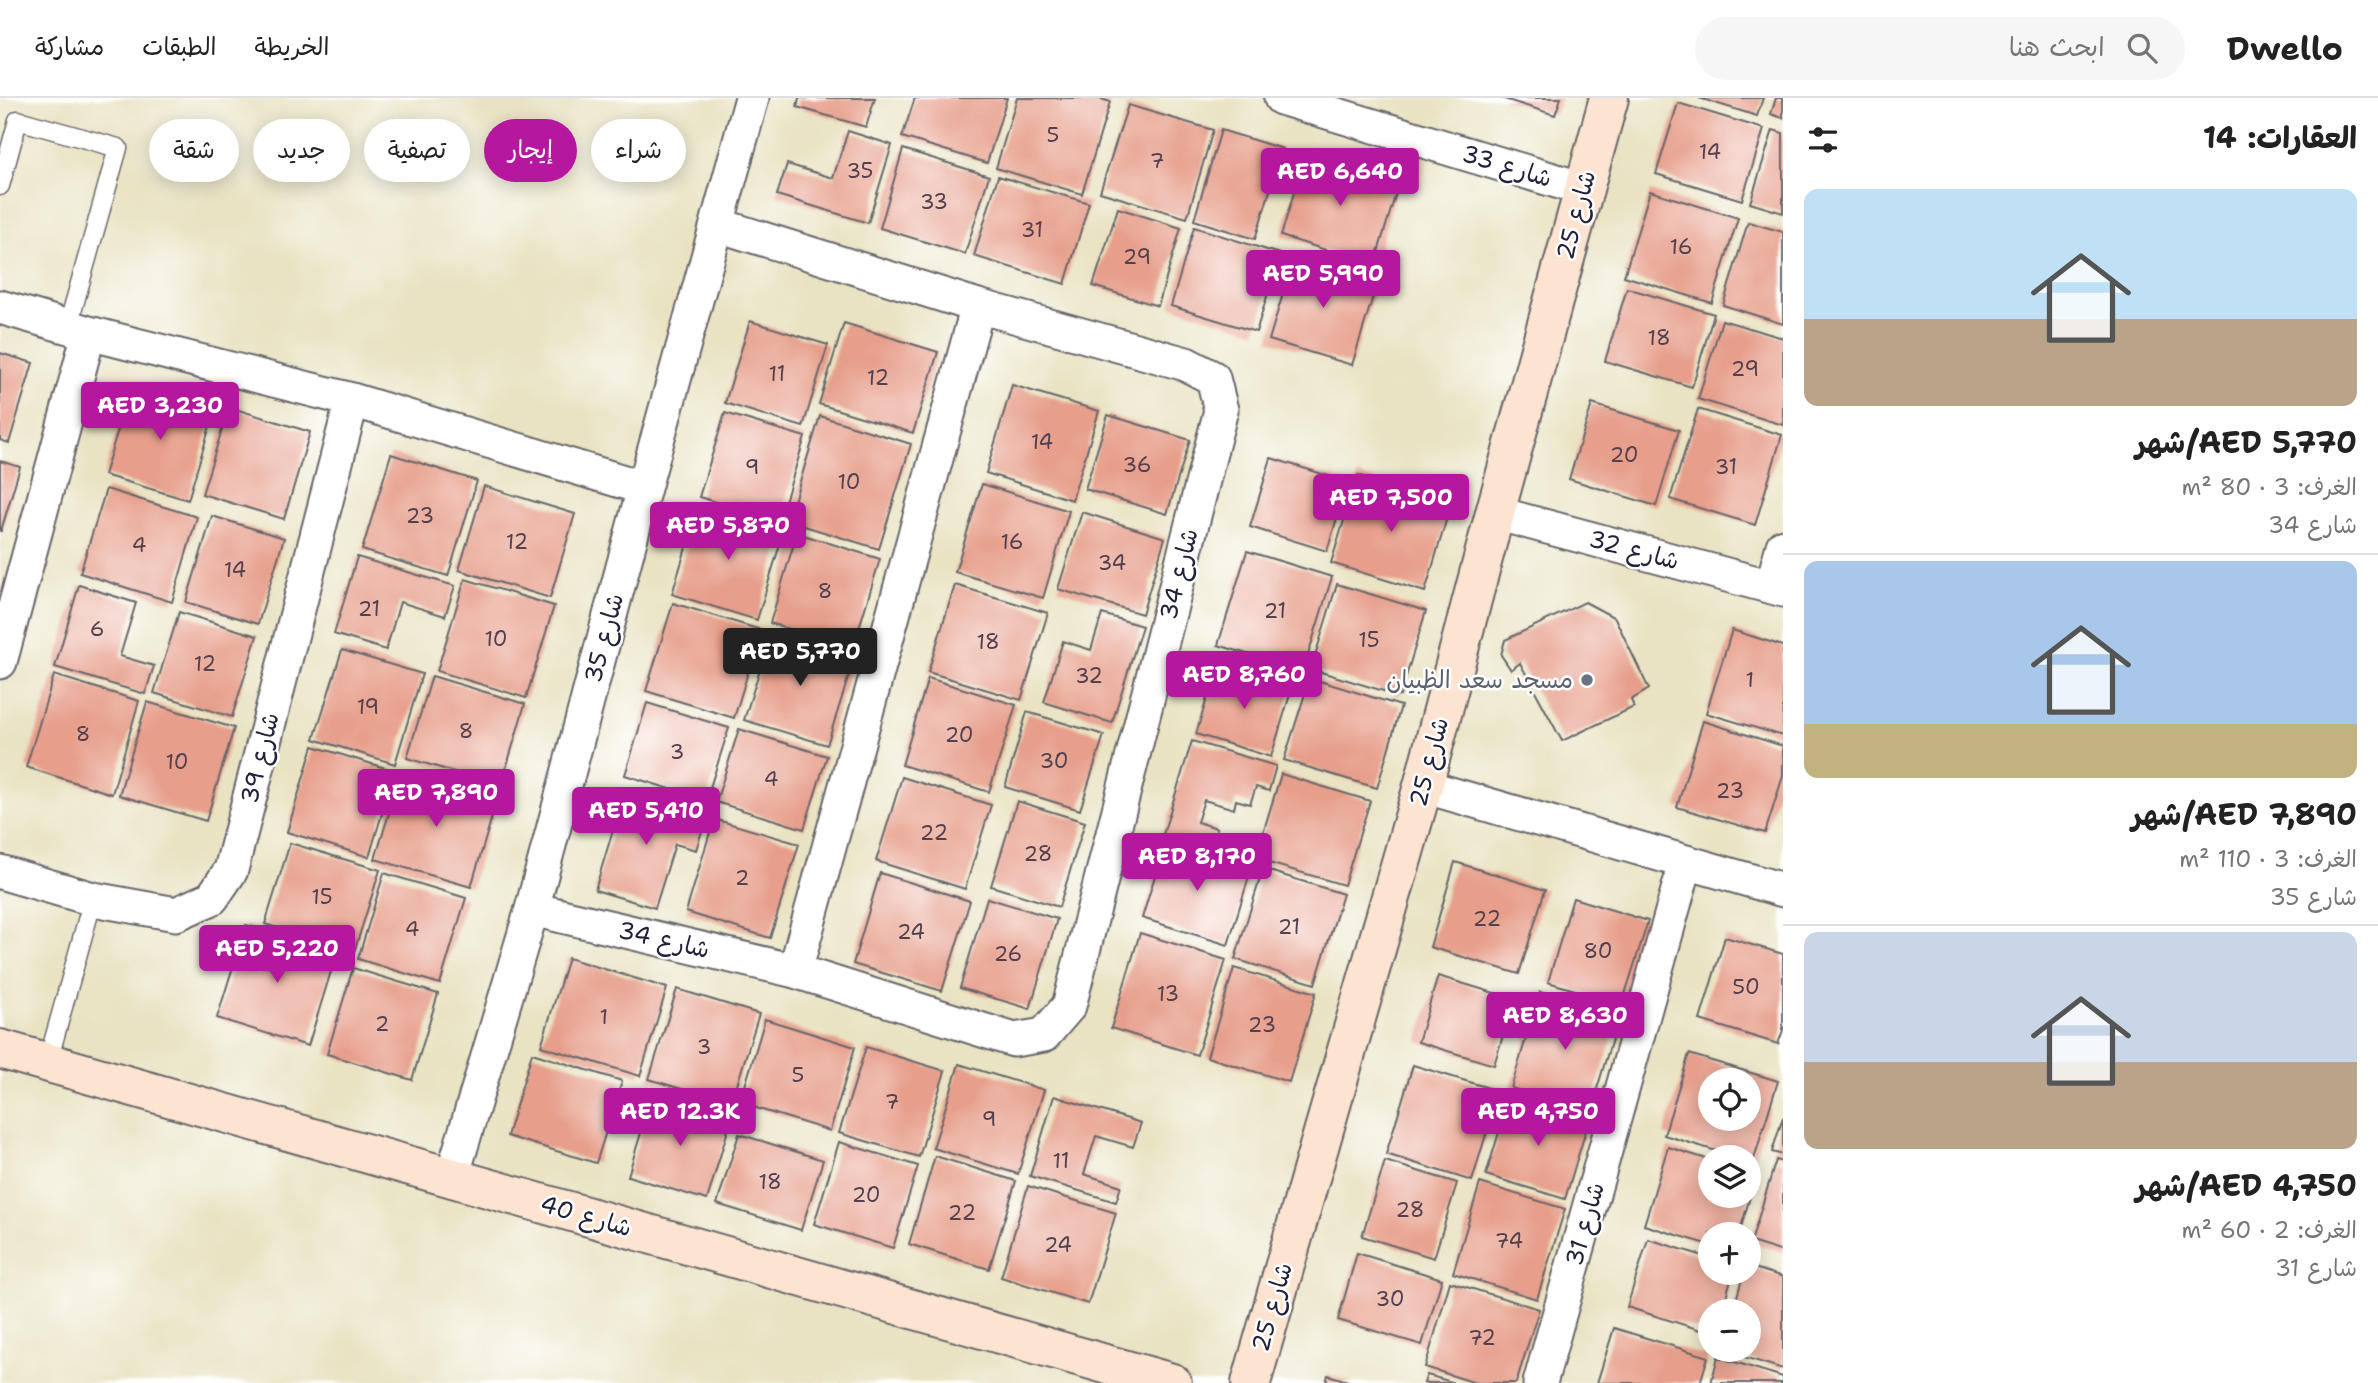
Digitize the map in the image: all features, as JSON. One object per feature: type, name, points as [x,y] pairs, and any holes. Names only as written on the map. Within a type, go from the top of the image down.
[{"type":"street","name":"شارع 35","points":[[452,1177],[533,909],[644,488],[752,98]]},
{"type":"street","name":"شارع 25","points":[[1251,1383],[1423,786],[1609,98]]},
{"type":"street","name":"شارع 33","points":[[1301,101],[1583,189]]},
{"type":"street","name":"شارع 34","points":[[533,909],[795,971],[1014,1040],[1044,1035],[1069,1006],[1221,410],[1213,378],[1186,364],[978,306],[718,225]]},
{"type":"street","points":[[795,971],[978,306]]},
{"type":"street","points":[[0,307],[78,330],[352,400],[644,488]]},
{"type":"street","points":[[0,662],[78,330]]},
{"type":"street","name":"شارع 39","points":[[0,872],[93,899],[176,914],[212,898],[231,870],[352,400]]},
{"type":"street","name":"شارع 32","points":[[1495,513],[1778,588],[1783,546]]},
{"type":"street","points":[[1423,786],[1783,890]]},
{"type":"street","name":"شارع 31","points":[[1540,1383],[1686,862]]},
{"type":"street","name":"شارع 40","points":[[0,1049],[1172,1383]]},
{"type":"lane","points":[[0,186],[18,120],[118,148],[78,330]]},
{"type":"lane","points":[[48,1062],[93,899]]},
{"type":"building","points":[[799,98],[875,98],[866,127],[797,107]]},
{"type":"building","points":[[915,98],[1007,98],[987,163],[902,137]]},
{"type":"building","points":[[1017,98],[1098,98],[1110,102],[1082,194],[996,168]]},
{"type":"building","points":[[1501,98],[1561,98],[1555,115]]},
{"type":"building","points":[[1699,98],[1763,98],[1757,116]]},
{"type":"building","points":[[1776,98],[1783,98],[1783,118],[1771,114]]},
{"type":"building","points":[[1678,103],[1764,129],[1742,200],[1656,174]]},
{"type":"building","points":[[1128,105],[1213,130],[1187,218],[1100,192]]},
{"type":"building","points":[[1221,130],[1283,149],[1255,239],[1194,220]]},
{"type":"building","points":[[1773,130],[1783,133],[1783,213],[1750,203]]},
{"type":"building","points":[[848,131],[892,145],[868,223],[777,195],[787,164],[833,178]]},
{"type":"building","points":[[903,149],[989,176],[965,254],[880,228]]},
{"type":"building","points":[[1306,152],[1400,180],[1374,265],[1281,236]]},
{"type":"building","points":[[998,176],[1089,203],[1065,284],[974,256]]},
{"type":"building","points":[[1650,191],[1738,218],[1712,303],[1624,276]]},
{"type":"building","points":[[1118,208],[1181,228],[1158,306],[1093,286]]},
{"type":"building","points":[[1748,222],[1783,232],[1783,324],[1723,305]]},
{"type":"building","points":[[1194,227],[1280,254],[1256,332],[1171,306]]},
{"type":"building","points":[[1295,254],[1378,280],[1352,365],[1269,340]]},
{"type":"building","points":[[1627,288],[1714,314],[1692,387],[1605,361]]},
{"type":"building","points":[[1722,320],[1783,338],[1783,425],[1698,399]]},
{"type":"building","points":[[750,321],[828,345],[803,427],[725,403]]},
{"type":"building","points":[[844,323],[938,352],[913,433],[819,404]]},
{"type":"building","points":[[0,353],[33,363],[9,443],[0,440]]},
{"type":"building","points":[[132,384],[215,409],[188,500],[104,475]]},
{"type":"building","points":[[1012,385],[1099,411],[1072,500],[986,473]]},
{"type":"building","points":[[1592,404],[1679,430],[1656,506],[1569,479]]},
{"type":"building","points":[[229,407],[310,432],[284,519],[202,494]]},
{"type":"building","points":[[1698,409],[1782,435],[1755,525],[1670,499]]},
{"type":"building","points":[[725,413],[805,437],[779,521],[699,497]]},
{"type":"building","points":[[1108,415],[1190,440],[1167,514],[1085,489]]},
{"type":"building","points":[[820,416],[911,444],[879,549],[788,521]]},
{"type":"building","points":[[391,454],[477,481],[448,576],[362,550]]},
{"type":"building","points":[[1271,458],[1348,482],[1327,551],[1250,527]]},
{"type":"building","points":[[0,461],[20,467],[1,531],[0,531]]},
{"type":"building","points":[[1358,475],[1451,504],[1425,592],[1331,563]]},
{"type":"building","points":[[982,484],[1069,511],[1043,598],[955,572]]},
{"type":"building","points":[[484,486],[575,514],[550,598],[459,570]]},
{"type":"building","points":[[106,489],[197,517],[172,602],[80,573]]},
{"type":"building","points":[[699,505],[784,531],[757,620],[672,594]]},
{"type":"building","points":[[1082,512],[1165,538],[1142,614],[1058,589]]},
{"type":"building","points":[[212,516],[284,538],[258,624],[186,602]]},
{"type":"building","points":[[797,533],[880,559],[853,648],[770,623]]},
{"type":"building","points":[[1247,551],[1332,577],[1303,671],[1218,645]]},
{"type":"building","points":[[357,557],[455,586],[445,616],[400,602],[386,650],[334,634]]},
{"type":"building","points":[[465,579],[554,606],[526,698],[437,671]]},
{"type":"building","points":[[1337,584],[1426,611],[1400,696],[1311,669]]},
{"type":"building","points":[[79,585],[136,603],[120,656],[154,666],[145,694],[55,667]]},
{"type":"building","points":[[955,585],[1048,613],[1021,700],[928,672]]},
{"type":"building","name":"مسجد سعد الظبيان","points":[[1585,602],[1615,618],[1649,689],[1631,700],[1634,707],[1562,741],[1520,663],[1511,670],[1501,655],[1505,640]]},
{"type":"building","points":[[673,603],[761,630],[734,718],[646,691]]},
{"type":"building","points":[[179,612],[257,636],[232,717],[154,693]]},
{"type":"building","points":[[1102,614],[1142,626],[1112,723],[1044,702],[1063,641],[1091,650]]},
{"type":"building","points":[[1732,630],[1783,646],[1783,736],[1706,713]]},
{"type":"building","points":[[772,631],[855,656],[827,745],[744,720]]},
{"type":"building","points":[[342,650],[422,674],[395,764],[314,739]]},
{"type":"building","points":[[1217,666],[1292,688],[1271,757],[1196,734]]},
{"type":"building","points":[[54,675],[139,701],[112,794],[26,767]]},
{"type":"building","points":[[432,676],[525,704],[501,786],[407,758]]},
{"type":"building","points":[[928,678],[1016,705],[989,792],[902,765]]},
{"type":"building","points":[[1310,678],[1401,706],[1377,788],[1284,760]]},
{"type":"building","points":[[147,702],[234,728],[206,821],[119,795]]},
{"type":"building","points":[[647,703],[729,728],[706,800],[625,775]]},
{"type":"building","points":[[1027,712],[1104,735],[1080,810],[1005,787]]},
{"type":"building","points":[[1703,721],[1783,746],[1783,776],[1765,833],[1677,807]]},
{"type":"building","points":[[739,729],[827,756],[804,829],[716,802]]},
{"type":"building","points":[[1192,741],[1276,766],[1269,791],[1256,787],[1250,804],[1236,800],[1234,809],[1204,800],[1197,822],[1217,828],[1210,848],[1163,834]]},
{"type":"building","points":[[313,746],[395,771],[369,857],[287,832]]},
{"type":"building","points":[[402,771],[497,800],[471,887],[375,859]]},
{"type":"building","points":[[1281,774],[1370,801],[1344,885],[1255,859]]},
{"type":"building","points":[[902,777],[991,805],[965,889],[876,861]]},
{"type":"building","points":[[625,790],[707,815],[696,850],[675,844],[655,908],[595,890]]},
{"type":"building","points":[[1017,801],[1085,822],[1059,907],[991,886]]},
{"type":"building","points":[[714,819],[799,844],[770,938],[686,912]]},
{"type":"building","points":[[1166,840],[1252,867],[1228,945],[1142,918]]},
{"type":"building","points":[[290,843],[380,870],[354,952],[265,924]]},
{"type":"building","points":[[1455,862],[1545,890],[1519,974],[1430,947]]},
{"type":"building","points":[[1263,869],[1343,894],[1315,984],[1235,959]]},
{"type":"building","points":[[384,873],[466,898],[440,984],[358,959]]},
{"type":"building","points":[[880,873],[970,901],[942,991],[853,964]]},
{"type":"building","points":[[987,898],[1057,919],[1030,1009],[960,988]]},
{"type":"building","points":[[1573,898],[1648,921],[1622,1004],[1548,982]]},
{"type":"building","points":[[246,925],[337,952],[308,1046],[217,1018]]},
{"type":"building","points":[[1140,933],[1226,960],[1197,1055],[1111,1028]]},
{"type":"building","points":[[1725,937],[1783,954],[1783,1030],[1778,1044],[1700,1020]]},
{"type":"building","points":[[568,958],[667,988],[640,1076],[541,1046]]},
{"type":"building","points":[[353,968],[438,994],[412,1080],[327,1054]]},
{"type":"building","points":[[1234,968],[1316,993],[1289,1082],[1207,1057]]},
{"type":"building","points":[[1438,976],[1514,999],[1494,1065],[1418,1042]]},
{"type":"building","points":[[677,989],[759,1014],[731,1104],[649,1079]]},
{"type":"building","points":[[1540,992],[1619,1016],[1590,1112],[1511,1088]]},
{"type":"building","points":[[765,1019],[855,1047],[830,1131],[740,1103]]},
{"type":"building","points":[[866,1047],[945,1071],[919,1157],[839,1133]]},
{"type":"building","points":[[532,1053],[622,1081],[596,1163],[507,1136]]},
{"type":"building","points":[[1689,1054],[1735,1068],[1698,1068],[1698,1131],[1761,1131],[1761,1076],[1778,1081],[1758,1145],[1698,1145],[1664,1135]]},
{"type":"building","points":[[959,1064],[1044,1090],[1018,1174],[933,1148]]},
{"type":"building","points":[[1413,1065],[1499,1091],[1472,1181],[1386,1154]]},
{"type":"building","points":[[652,1096],[731,1120],[707,1200],[628,1176]]},
{"type":"building","points":[[1054,1096],[1141,1123],[1133,1147],[1096,1136],[1084,1174],[1121,1186],[1116,1202],[1030,1176]]},
{"type":"building","points":[[1510,1096],[1589,1120],[1565,1199],[1486,1175]]},
{"type":"building","points":[[1783,1117],[1783,1155],[1772,1152]]},
{"type":"building","points":[[739,1134],[823,1160],[801,1230],[717,1204]]},
{"type":"building","points":[[839,1142],[918,1166],[893,1248],[814,1224]]},
{"type":"building","points":[[1668,1147],[1698,1156],[1698,1208],[1747,1208],[1743,1222],[1698,1222],[1698,1241],[1644,1225]]},
{"type":"building","points":[[935,1156],[1016,1181],[989,1269],[909,1244]]},
{"type":"building","points":[[1776,1160],[1783,1162],[1783,1252],[1761,1245],[1761,1222],[1757,1222]]},
{"type":"building","points":[[1385,1161],[1457,1183],[1434,1258],[1362,1236]]},
{"type":"building","points":[[1480,1183],[1565,1209],[1537,1299],[1453,1273]]},
{"type":"building","points":[[1028,1186],[1116,1213],[1088,1304],[1001,1277]]},
{"type":"building","points":[[1648,1239],[1698,1254],[1698,1285],[1729,1285],[1725,1299],[1698,1299],[1698,1329],[1627,1307]]},
{"type":"building","points":[[1357,1253],[1442,1279],[1422,1345],[1338,1320]]},
{"type":"building","points":[[1761,1270],[1783,1277],[1783,1369],[1760,1362],[1761,1299],[1736,1299],[1740,1285],[1761,1285]]},
{"type":"building","points":[[1450,1282],[1539,1309],[1516,1383],[1476,1383],[1425,1367]]},
{"type":"building","points":[[1614,1328],[1698,1354],[1698,1362],[1706,1362],[1700,1383],[1597,1383]]},
{"type":"building","points":[[1717,1362],[1734,1362],[1783,1377],[1783,1383],[1711,1383]]},
{"type":"building","points":[[1328,1375],[1351,1382],[1351,1383],[1326,1383]]},
{"type":"building","points":[[1427,1375],[1452,1382],[1452,1383],[1424,1383]]},
{"type":"place","name":"مسجد سعد الظبيان","points":[[1587,680]]}]
